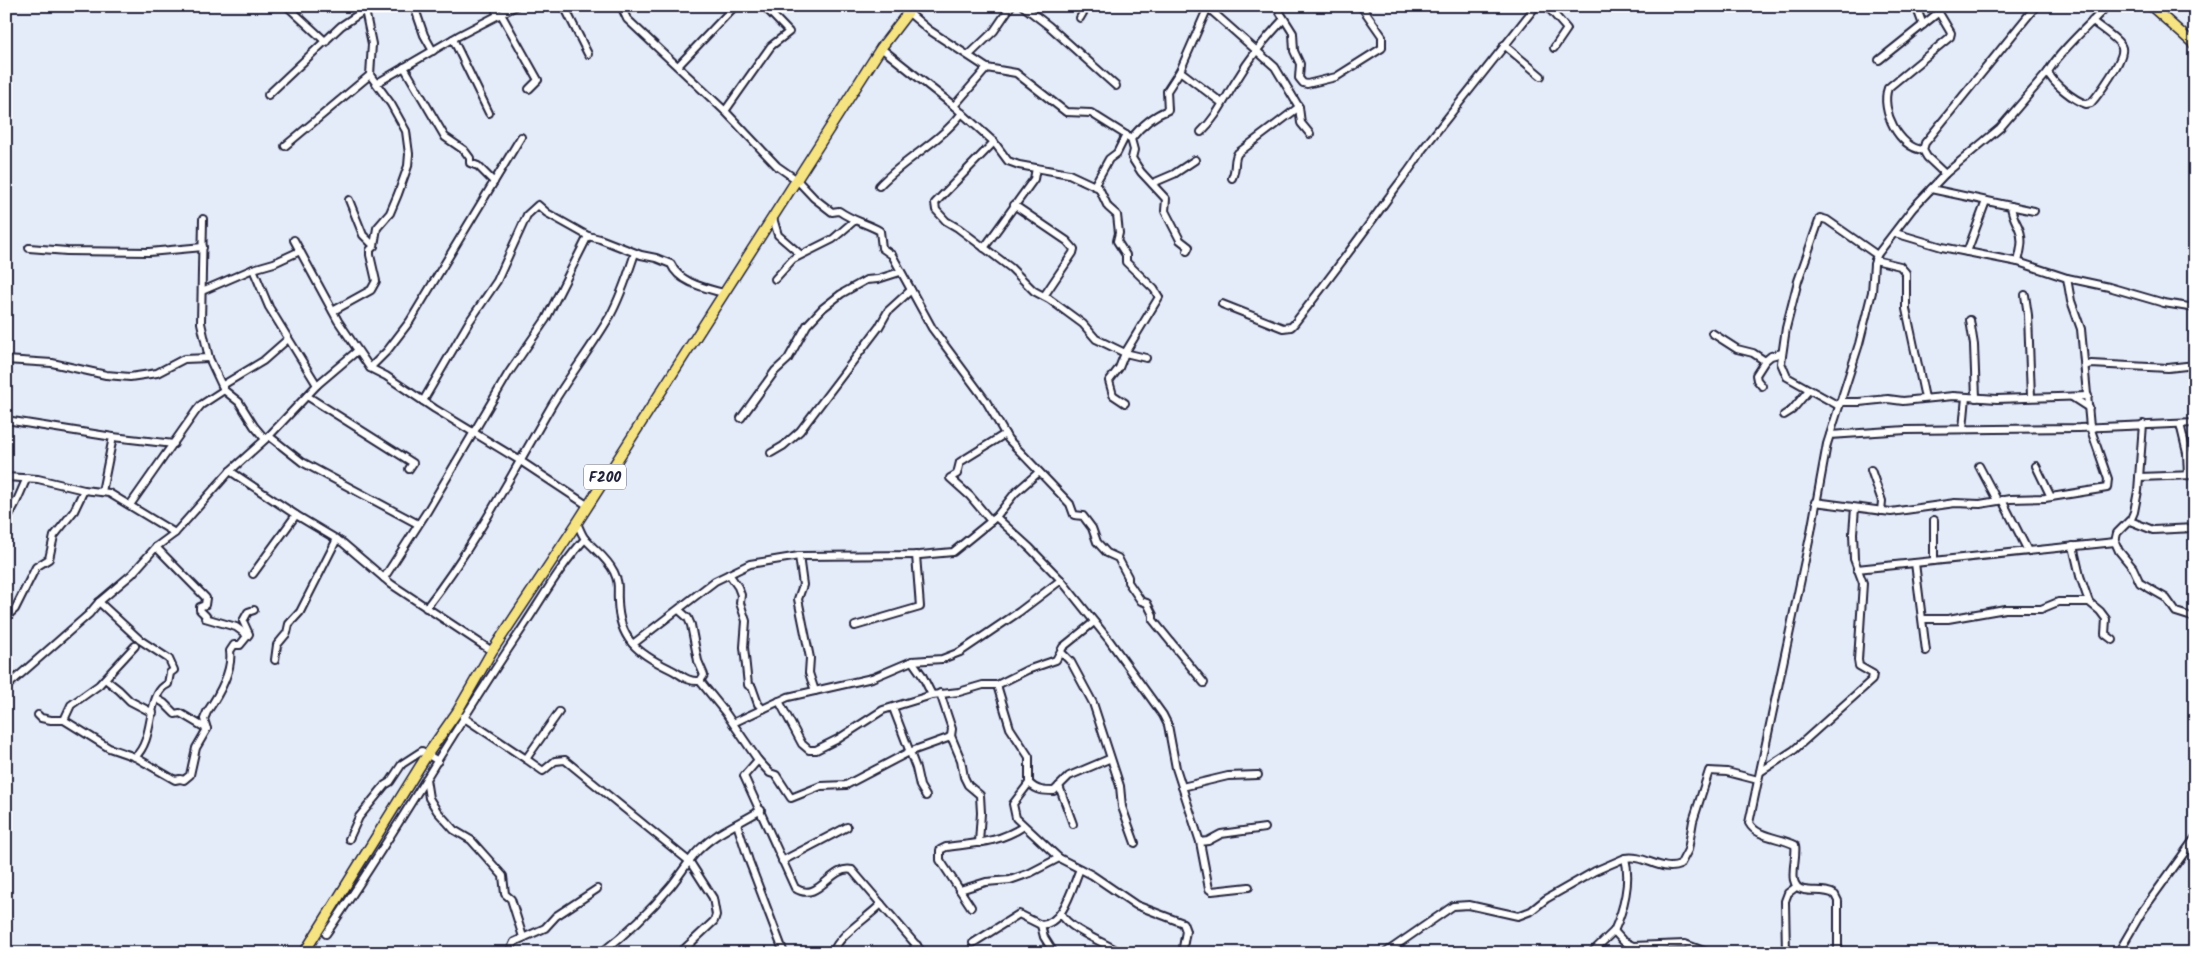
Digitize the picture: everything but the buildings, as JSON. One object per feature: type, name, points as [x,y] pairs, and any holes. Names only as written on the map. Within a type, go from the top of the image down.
[{"type":"main road","points":[[2152,6],[2195,45]]},
{"type":"main road","name":"F200","points":[[304,953],[427,754],[457,712],[492,651],[577,523],[881,48],[911,9]]},
{"type":"street","points":[[287,6],[326,42]]},
{"type":"street","points":[[414,6],[421,28],[433,52]]},
{"type":"street","points":[[494,6],[538,80],[529,89]]},
{"type":"street","points":[[377,83],[453,39],[516,6]]},
{"type":"street","points":[[564,6],[588,54]]},
{"type":"street","points":[[621,6],[627,19],[726,111],[777,166],[797,180],[814,198],[832,212],[839,211],[854,221],[870,225],[880,231],[882,248],[892,255],[932,328],[994,412],[1005,434],[1070,504],[1074,515],[1083,516],[1092,528],[1097,542],[1106,553],[1118,558],[1128,577],[1128,582],[1141,601],[1147,604],[1153,615],[1153,620],[1204,684]]},
{"type":"street","points":[[678,66],[735,6]]},
{"type":"street","points":[[726,111],[771,46],[789,32],[764,6]]},
{"type":"street","points":[[970,55],[994,31],[1012,6]]},
{"type":"street","points":[[1023,6],[1049,26],[1116,86]]},
{"type":"street","points":[[1080,18],[1086,6]]},
{"type":"street","points":[[1276,6],[1283,20],[1293,33],[1294,51],[1300,64],[1299,78],[1303,83],[1316,83],[1336,77],[1382,48],[1382,36],[1360,6]]},
{"type":"street","points":[[1222,304],[1283,328],[1294,324],[1352,250],[1398,183],[1412,168],[1422,150],[1536,6]]},
{"type":"street","points":[[1547,6],[1567,29],[1554,48]]},
{"type":"street","points":[[1916,6],[1923,25]]},
{"type":"street","points":[[1945,174],[1928,157],[1924,150],[1925,143],[2036,6]]},
{"type":"street","points":[[1838,953],[1838,901],[1836,896],[1827,892],[1802,890],[1796,887],[1793,882],[1794,845],[1760,833],[1752,829],[1749,823],[1830,435],[1871,298],[1876,258],[1913,208],[1945,174],[2000,128],[2107,6]]},
{"type":"street","points":[[1094,186],[1109,159],[1117,153],[1128,137],[1159,113],[1168,110],[1167,92],[1180,70],[1207,7],[1275,68],[1299,107],[1300,124],[1310,134]]},
{"type":"street","points":[[268,95],[341,26],[363,8],[372,44],[370,75],[377,83],[406,131],[409,154],[408,166],[390,213],[377,228],[374,246],[370,250],[375,272],[374,286],[371,290],[333,311]]},
{"type":"street","points":[[911,9],[929,30],[970,55],[987,68],[1016,74],[1066,112],[1091,113],[1128,137],[1134,150],[1132,158],[1141,172],[1166,199],[1165,211],[1180,240],[1188,247],[1187,251]]},
{"type":"street","points":[[1879,60],[1923,25],[1937,9],[1949,28],[1950,37],[1888,88],[1885,95],[1890,120],[1899,136],[1916,150],[1924,150]]},
{"type":"street","points":[[1201,132],[1213,120],[1256,50],[1283,20]]},
{"type":"street","points":[[2048,72],[2050,78],[2082,102],[2091,103],[2099,95],[2122,54],[2122,48],[2092,22]]},
{"type":"street","points":[[453,39],[489,113]]},
{"type":"street","points":[[1504,45],[1541,76]]},
{"type":"street","points":[[881,48],[962,113],[994,142],[1008,161],[1069,174],[1099,188],[1108,208],[1117,215],[1119,233],[1117,241],[1126,254],[1126,262],[1154,289],[1159,297],[1124,353],[1119,368],[1109,381],[1113,395],[1125,403]]},
{"type":"street","points":[[404,68],[446,137],[464,150],[470,158],[470,163],[478,166],[494,182]]},
{"type":"street","points":[[954,106],[987,68]]},
{"type":"street","points":[[1180,70],[1222,103]]},
{"type":"street","points":[[284,146],[370,75]]},
{"type":"street","points":[[1232,178],[1236,170],[1235,158],[1238,153],[1299,107]]},
{"type":"street","points":[[879,186],[891,173],[942,136],[962,113]]},
{"type":"street","points":[[370,368],[387,351],[410,321],[521,137]]},
{"type":"street","points":[[994,142],[934,206],[936,210],[946,221],[1011,268],[1034,291],[1083,324],[1100,341],[1124,353],[1146,358]]},
{"type":"street","points":[[1153,183],[1174,174],[1194,160]]},
{"type":"street","points":[[984,248],[1034,179],[1036,168]]},
{"type":"street","points":[[1931,189],[2034,211]]},
{"type":"street","points":[[349,200],[363,235],[374,246]]},
{"type":"street","points":[[1967,252],[1986,201]]},
{"type":"street","points":[[423,401],[469,322],[497,281],[527,216],[538,204],[547,213],[588,236],[671,264],[674,272],[696,285],[723,293]]},
{"type":"street","points":[[1014,205],[1067,240],[1074,248],[1073,253],[1044,296]]},
{"type":"street","points":[[2011,206],[2012,217],[2017,224],[2022,246],[2018,262]]},
{"type":"street","points":[[773,218],[778,235],[800,254]]},
{"type":"street","points":[[1925,398],[1906,308],[1906,273],[1900,266],[1876,258],[1827,220],[1822,218],[1818,220],[1811,247],[1798,281],[1782,353],[1781,363],[1787,378],[1808,391],[1839,404],[1888,399],[1903,401],[1925,398],[1966,397],[1997,399],[2088,396]]},
{"type":"street","points":[[203,219],[201,323],[210,358],[223,388],[239,402],[254,426],[302,462],[418,524]]},
{"type":"street","points":[[775,279],[800,254],[833,239],[854,221]]},
{"type":"street","points":[[1895,233],[1919,242],[2018,262],[2067,278],[2110,287],[2164,303],[2195,308]]},
{"type":"street","points":[[384,578],[428,510],[508,374],[546,319],[588,236]]},
{"type":"street","points":[[294,240],[333,311],[357,351],[370,368],[386,376],[587,505]]},
{"type":"street","points":[[29,248],[68,251],[149,252],[203,248]]},
{"type":"street","points":[[202,290],[253,269],[264,267],[300,251]]},
{"type":"street","points":[[426,608],[446,582],[490,515],[519,460],[610,315],[624,287],[635,253]]},
{"type":"street","points":[[253,269],[269,307],[317,385]]},
{"type":"street","points":[[741,418],[775,371],[788,359],[807,325],[823,308],[841,294],[866,280],[878,279],[900,272]]},
{"type":"street","points":[[1815,502],[1881,512],[1954,503],[1980,504],[1999,500],[2051,497],[2104,490],[2109,485],[2103,460],[2090,427],[2081,328],[2071,301],[2067,278]]},
{"type":"street","points":[[770,453],[783,446],[800,431],[879,327],[888,311],[911,290]]},
{"type":"street","points":[[2025,295],[2028,315],[2031,397]]},
{"type":"street","points":[[1970,320],[1974,345],[1976,398]]},
{"type":"street","points":[[1712,333],[1737,349],[1753,353],[1765,361]]},
{"type":"street","points":[[130,505],[201,405],[263,361],[288,339]]},
{"type":"street","points":[[7,684],[89,614],[99,602],[132,574],[156,547],[175,533],[230,471],[267,437],[317,385],[357,351]]},
{"type":"street","points":[[1762,386],[1756,380],[1756,375],[1765,361],[1771,356],[1782,353]]},
{"type":"street","points":[[6,360],[52,363],[106,375],[130,377],[157,373],[184,359],[210,358]]},
{"type":"street","points":[[2085,366],[2091,364],[2168,368],[2195,365]]},
{"type":"street","points":[[1784,415],[1792,410],[1808,391]]},
{"type":"street","points":[[307,396],[413,463],[409,470]]},
{"type":"street","points":[[2071,396],[2089,408]]},
{"type":"street","points":[[1963,429],[1966,397]]},
{"type":"street","points":[[6,420],[113,437],[174,444]]},
{"type":"street","points":[[1830,435],[1906,430],[2195,423]]},
{"type":"street","points":[[2143,424],[2134,512],[2130,521],[2117,533],[2115,542],[2121,555],[2133,568],[2140,583],[2166,598],[2176,612],[2195,618]]},
{"type":"street","points":[[2139,476],[2191,475],[2180,424]]},
{"type":"street","points":[[1005,434],[960,462],[957,474],[950,478],[994,519],[1030,548],[1061,580],[1163,715],[1168,724],[1172,750],[1182,787],[1200,842],[1209,889],[1212,891],[1249,887]]},
{"type":"street","points":[[102,492],[113,437]]},
{"type":"street","points":[[1978,466],[2028,551]]},
{"type":"street","points":[[2036,466],[2051,497]]},
{"type":"street","points":[[1871,470],[1882,501],[1881,512]]},
{"type":"street","points":[[230,471],[296,515],[337,539],[384,578],[492,651]]},
{"type":"street","points":[[633,644],[715,581],[755,563],[799,556],[916,556],[953,552],[994,519],[1019,489],[1039,472]]},
{"type":"street","points":[[6,477],[27,478],[117,496],[175,533]]},
{"type":"street","points":[[6,519],[13,511],[27,478]]},
{"type":"street","points":[[6,617],[15,609],[36,566],[49,559],[54,536],[74,511],[84,490]]},
{"type":"street","points":[[1760,772],[1794,750],[1872,680],[1873,674],[1860,666],[1858,660],[1863,583],[1854,559],[1853,533],[1856,508]]},
{"type":"street","points":[[253,574],[296,515]]},
{"type":"street","points":[[1934,520],[1934,561]]},
{"type":"street","points":[[2130,521],[2153,530],[2195,528]]},
{"type":"street","points":[[577,523],[585,539],[611,565],[619,583],[618,605],[624,634],[638,652],[674,671],[688,681],[700,681]]},
{"type":"street","points":[[275,660],[277,645],[303,606],[337,539]]},
{"type":"street","points":[[326,934],[464,718],[544,596],[585,539]]},
{"type":"street","points":[[1857,569],[2115,542]]},
{"type":"street","points":[[2073,546],[2080,576],[2089,602],[2106,619],[2105,634],[2113,640]]},
{"type":"street","points":[[156,547],[192,585],[202,591],[206,598],[205,605],[200,607],[200,610],[206,616],[205,618],[236,627],[247,636]]},
{"type":"street","points":[[799,556],[803,586],[798,599],[810,658],[809,673],[815,690]]},
{"type":"street","points":[[855,626],[920,607],[916,556]]},
{"type":"street","points":[[1915,563],[1926,650]]},
{"type":"street","points":[[729,574],[738,587],[740,603],[746,621],[744,647],[748,685],[752,687],[758,704],[763,709]]},
{"type":"street","points":[[733,724],[779,701],[815,690],[872,678],[912,661],[942,658],[960,652],[1019,612],[1061,580]]},
{"type":"street","points":[[99,602],[140,640],[172,663],[174,670],[170,673],[168,684],[162,688],[157,699],[143,747],[135,757]]},
{"type":"street","points":[[1923,619],[1948,619],[2006,609],[2041,609],[2058,602],[2089,602]]},
{"type":"street","points":[[226,625],[242,621],[248,612],[254,610]]},
{"type":"street","points":[[678,610],[688,618],[691,625],[698,661],[704,675],[700,681]]},
{"type":"street","points":[[38,715],[46,719],[64,720],[110,748],[135,757],[175,780],[184,780],[190,775],[196,748],[207,729],[204,719],[228,668],[231,659],[230,651],[234,646],[240,645],[249,634],[242,621]]},
{"type":"street","points":[[779,701],[802,744],[806,749],[812,750],[832,742],[878,712],[940,693],[959,692],[997,685],[1027,670],[1056,660],[1067,644],[1094,622]]},
{"type":"street","points":[[64,720],[71,705],[105,679],[135,646]]},
{"type":"street","points":[[1062,653],[1071,662],[1093,703],[1120,786],[1122,807],[1135,843]]},
{"type":"street","points":[[912,661],[922,675],[932,695]]},
{"type":"street","points":[[105,679],[130,701],[152,713]]},
{"type":"street","points":[[700,681],[758,760],[770,773],[776,775],[791,798],[822,786],[846,785],[909,752],[951,736]]},
{"type":"street","points":[[997,685],[1010,728],[1029,757],[1029,783],[1013,804],[1016,818],[1058,858],[1092,875],[1136,905],[1183,923],[1186,931],[1182,953]]},
{"type":"street","points":[[940,693],[952,729],[951,736],[961,760],[964,778],[968,786],[980,795],[979,842]]},
{"type":"street","points":[[157,699],[175,714],[180,713],[207,729]]},
{"type":"street","points":[[893,708],[916,768],[920,786],[926,796]]},
{"type":"street","points":[[457,712],[542,770],[555,760],[565,760],[690,862],[713,898],[716,915],[714,921],[680,953]]},
{"type":"street","points":[[526,759],[559,712]]},
{"type":"street","points":[[349,839],[359,817],[385,785],[390,782],[402,764],[419,755],[422,751],[438,761]]},
{"type":"street","points":[[1029,783],[1038,790],[1054,791],[1069,776],[1110,759]]},
{"type":"street","points":[[758,760],[744,776],[795,888],[801,892],[812,892],[841,870],[852,870],[923,953]]},
{"type":"street","points":[[1385,953],[1454,906],[1469,905],[1518,916],[1530,911],[1546,899],[1625,858],[1641,858],[1665,867],[1680,865],[1688,850],[1693,820],[1709,771],[1727,772],[1758,780]]},
{"type":"street","points":[[1182,787],[1228,776],[1258,775]]},
{"type":"street","points":[[426,779],[429,798],[437,811],[454,830],[471,840],[503,876],[505,894],[514,906],[516,919],[523,937]]},
{"type":"street","points":[[1059,786],[1073,824]]},
{"type":"street","points":[[601,953],[642,917],[670,887],[694,855],[720,832],[761,810]]},
{"type":"street","points":[[737,824],[784,953]]},
{"type":"street","points":[[972,907],[940,860],[940,850],[946,847],[1009,836],[1024,826]]},
{"type":"street","points":[[782,861],[846,827]]},
{"type":"street","points":[[1200,842],[1208,841],[1221,834],[1265,828]]},
{"type":"street","points":[[2118,953],[2143,910],[2195,838]]},
{"type":"street","points":[[960,890],[986,882],[1010,880],[1030,873],[1058,858]]},
{"type":"street","points":[[1591,953],[1614,932],[1624,902],[1629,871],[1625,858]]},
{"type":"street","points":[[973,943],[1019,914],[1044,925],[1061,914],[1080,869]]},
{"type":"street","points":[[1786,953],[1785,901],[1788,893],[1796,887]]},
{"type":"street","points":[[509,953],[512,944],[545,928],[556,916],[597,889]]},
{"type":"street","points":[[834,953],[842,938],[868,918],[881,904]]},
{"type":"street","points":[[1061,914],[1074,928],[1108,944],[1121,953]]},
{"type":"street","points":[[1041,925],[1044,937],[1054,953]]},
{"type":"street","points":[[1614,932],[1627,944],[1633,946],[1685,944],[1709,953]]},
{"type":"street","points":[[909,953],[917,945]]},
{"type":"street","points":[[1647,946],[1652,953]]}]
